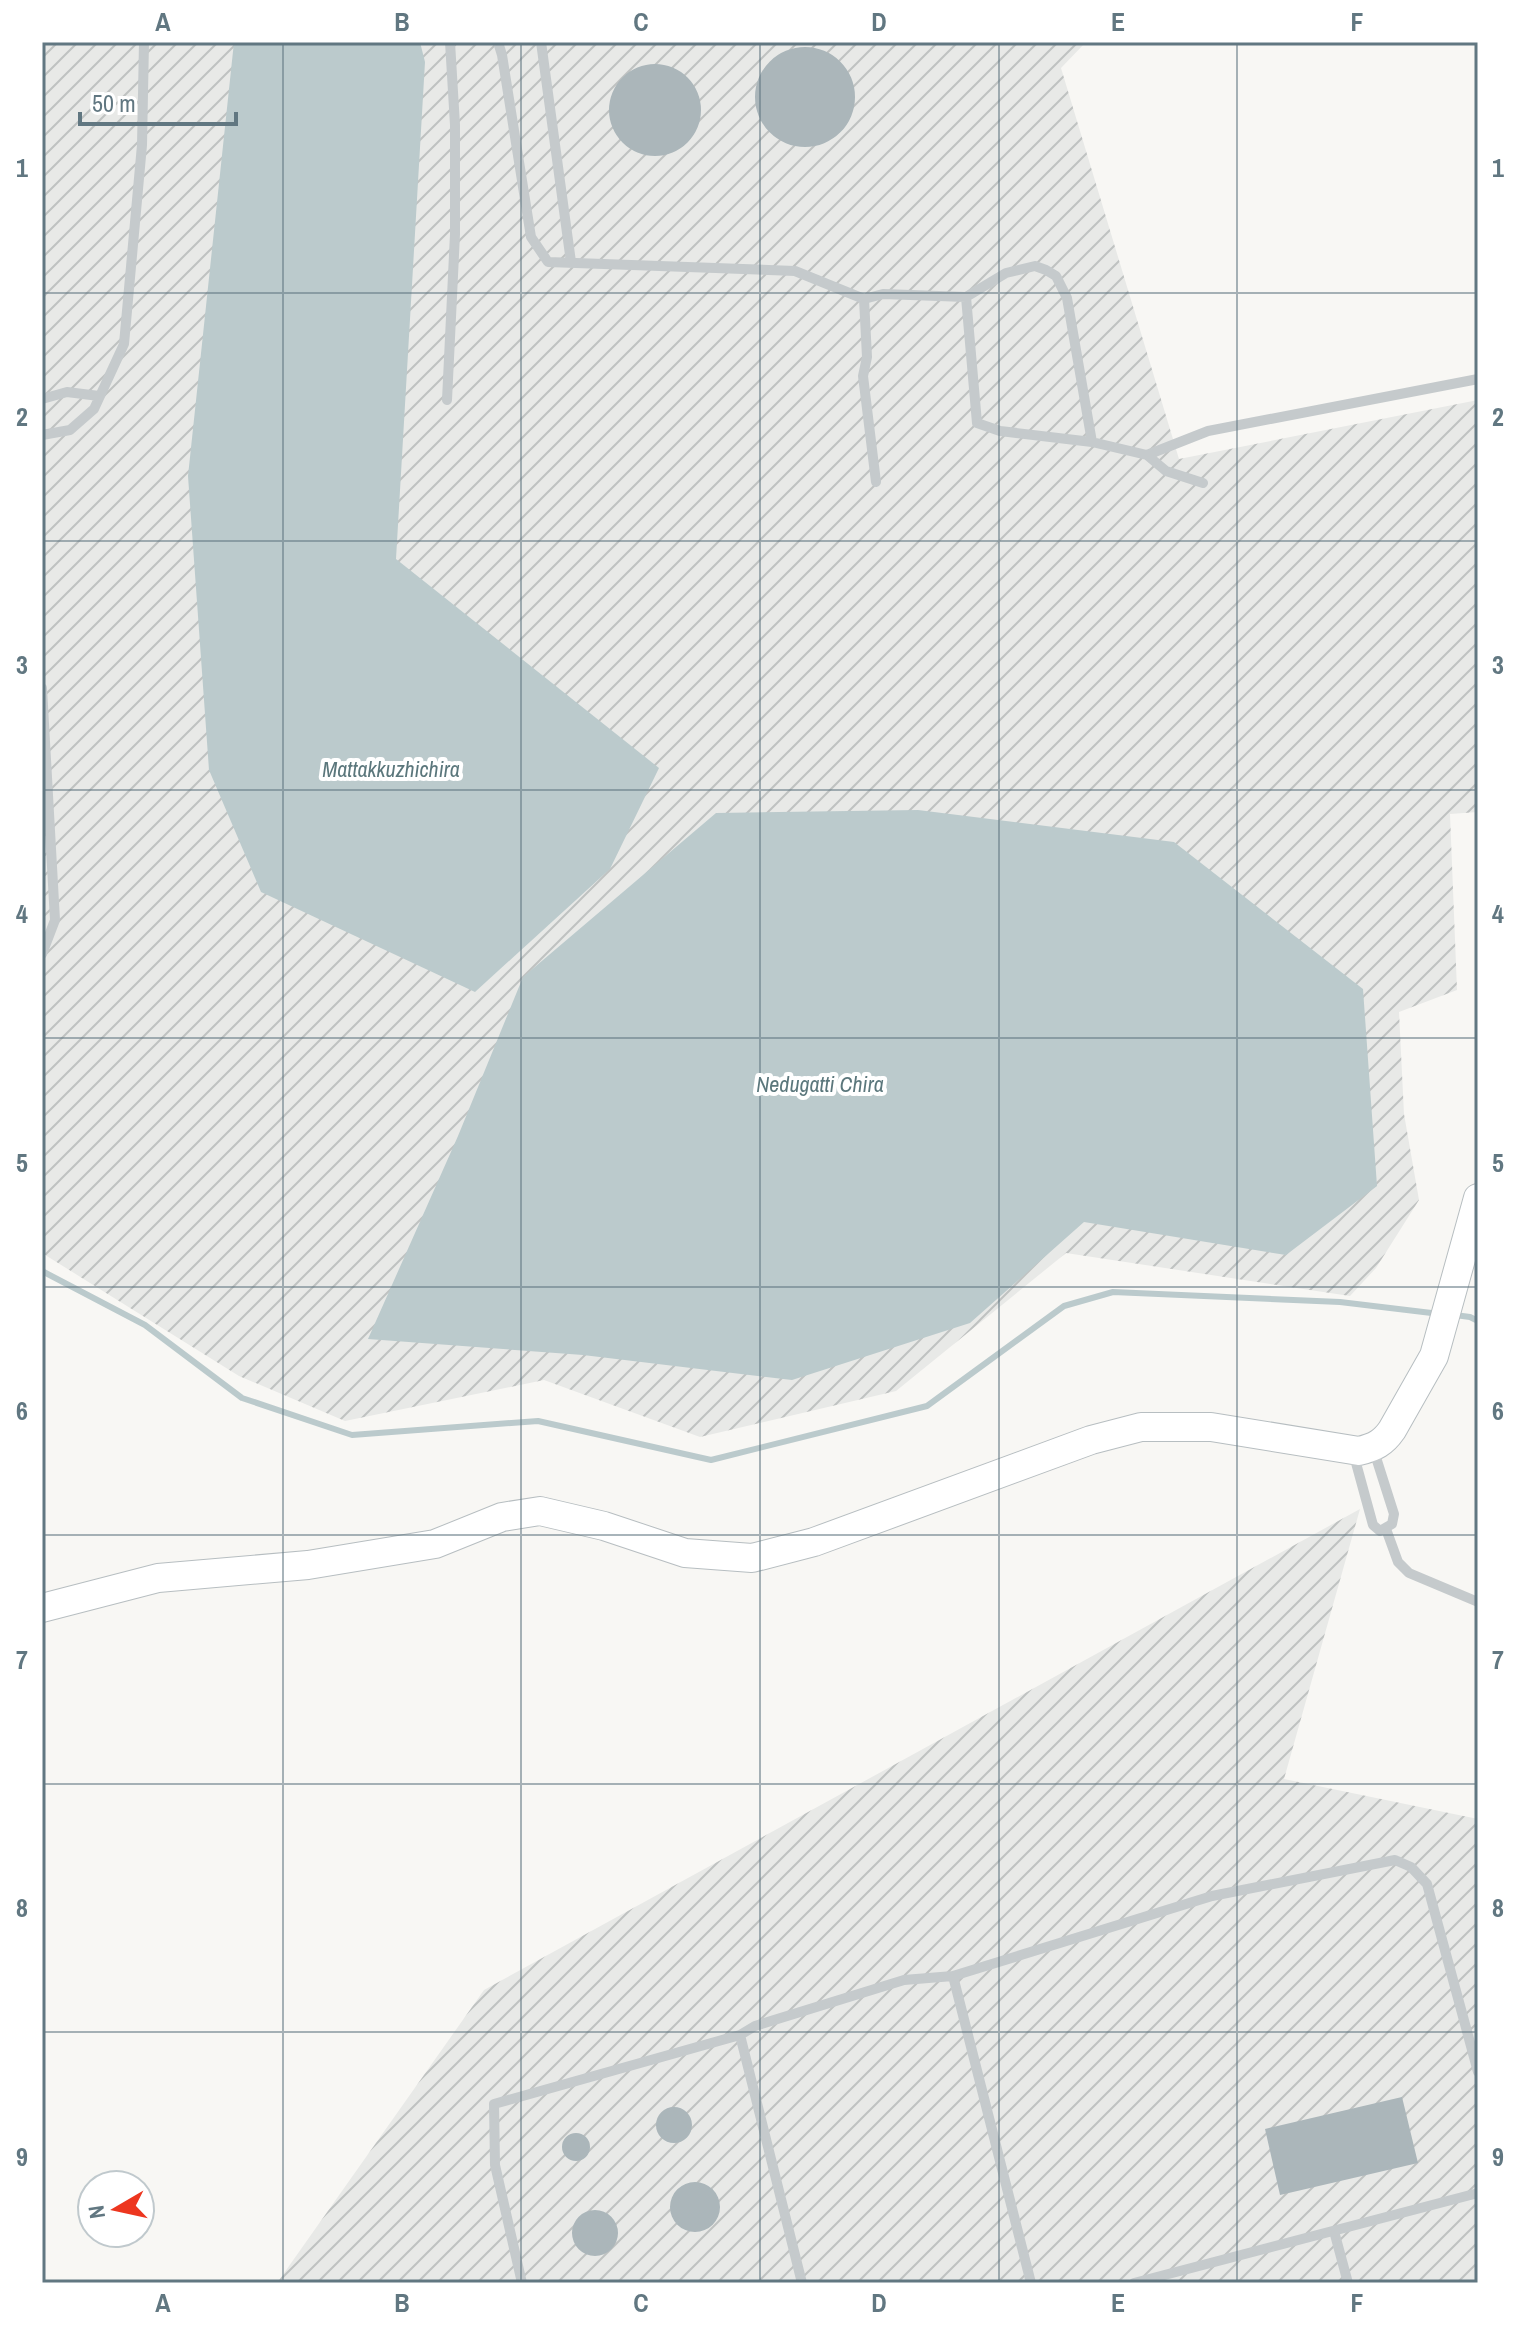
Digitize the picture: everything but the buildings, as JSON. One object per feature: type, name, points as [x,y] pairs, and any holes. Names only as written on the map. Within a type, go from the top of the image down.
[{"type":"main road","points":[[42,1608],[158,1578],[308,1565],[435,1544],[502,1517],[540,1511],[604,1526],[685,1553],[752,1558],[814,1542],[1091,1440],[1141,1427],[1211,1427],[1363,1449],[1385,1440],[1434,1356],[1478,1198]]},
{"type":"lane","points":[[42,435],[70,430],[94,409],[124,344],[142,145],[144,42]]},
{"type":"lane","points":[[447,400],[455,234],[455,125],[450,42]]},
{"type":"lane","points":[[498,42],[531,237],[548,262],[795,271],[864,299],[883,294],[966,297],[1006,273],[1035,266],[1056,276],[1067,298],[1092,442]]},
{"type":"lane","points":[[541,42],[571,262]]},
{"type":"lane","points":[[966,297],[977,423],[1000,431],[1092,442],[1147,455],[1166,471],[1203,483]]},
{"type":"lane","points":[[864,299],[867,357],[863,376],[876,482]]},
{"type":"lane","points":[[1147,455],[1208,431],[1478,379]]},
{"type":"lane","points":[[42,399],[67,392],[99,396]]},
{"type":"lane","points":[[42,688],[55,920],[42,954]]},
{"type":"lane","points":[[1363,1449],[1394,1514],[1392,1524],[1380,1531],[1373,1525],[1363,1449]]},
{"type":"lane","points":[[1386,1529],[1398,1562],[1409,1573],[1478,1602]]},
{"type":"lane","points":[[522,2283],[495,2165],[494,2104],[740,2035],[755,2026],[904,1980],[953,1976],[1212,1896],[1395,1860],[1411,1867],[1427,1884],[1478,2072]]},
{"type":"lane","points":[[953,1976],[1031,2283]]},
{"type":"lane","points":[[740,2035],[802,2283]]},
{"type":"lane","points":[[1134,2283],[1478,2193]]},
{"type":"lane","points":[[1334,2231],[1348,2283]]},
{"type":"shaded area","points":[[42,42],[1086,42],[1061,68],[1179,459],[1478,400],[1478,812],[1450,814],[1457,990],[1399,1012],[1404,1114],[1419,1200],[1376,1268],[1350,1296],[1066,1253],[896,1391],[700,1437],[544,1380],[345,1421],[239,1376],[42,1253]]},
{"type":"shaded area","points":[[1360,1509],[1284,1779],[1478,1819],[1478,2283],[277,2283],[484,1990]]},
{"type":"water","name":"Mattakkuzhichira","points":[[234,42],[420,42],[425,62],[396,559],[659,768],[610,869],[475,992],[261,892],[209,770],[188,476]]},
{"type":"water","name":"Nedugatti Chira","points":[[918,810],[1174,842],[1363,989],[1377,1186],[1286,1255],[1084,1222],[970,1323],[792,1380],[583,1355],[368,1339],[458,1136],[523,977],[716,813]]},
{"type":"waterway","points":[[42,1271],[145,1325],[242,1398],[352,1435],[538,1421],[711,1460],[927,1406],[1064,1306],[1113,1292],[1340,1302],[1440,1314]]},
{"type":"waterway","points":[[1455,1315],[1478,1321]]}]
